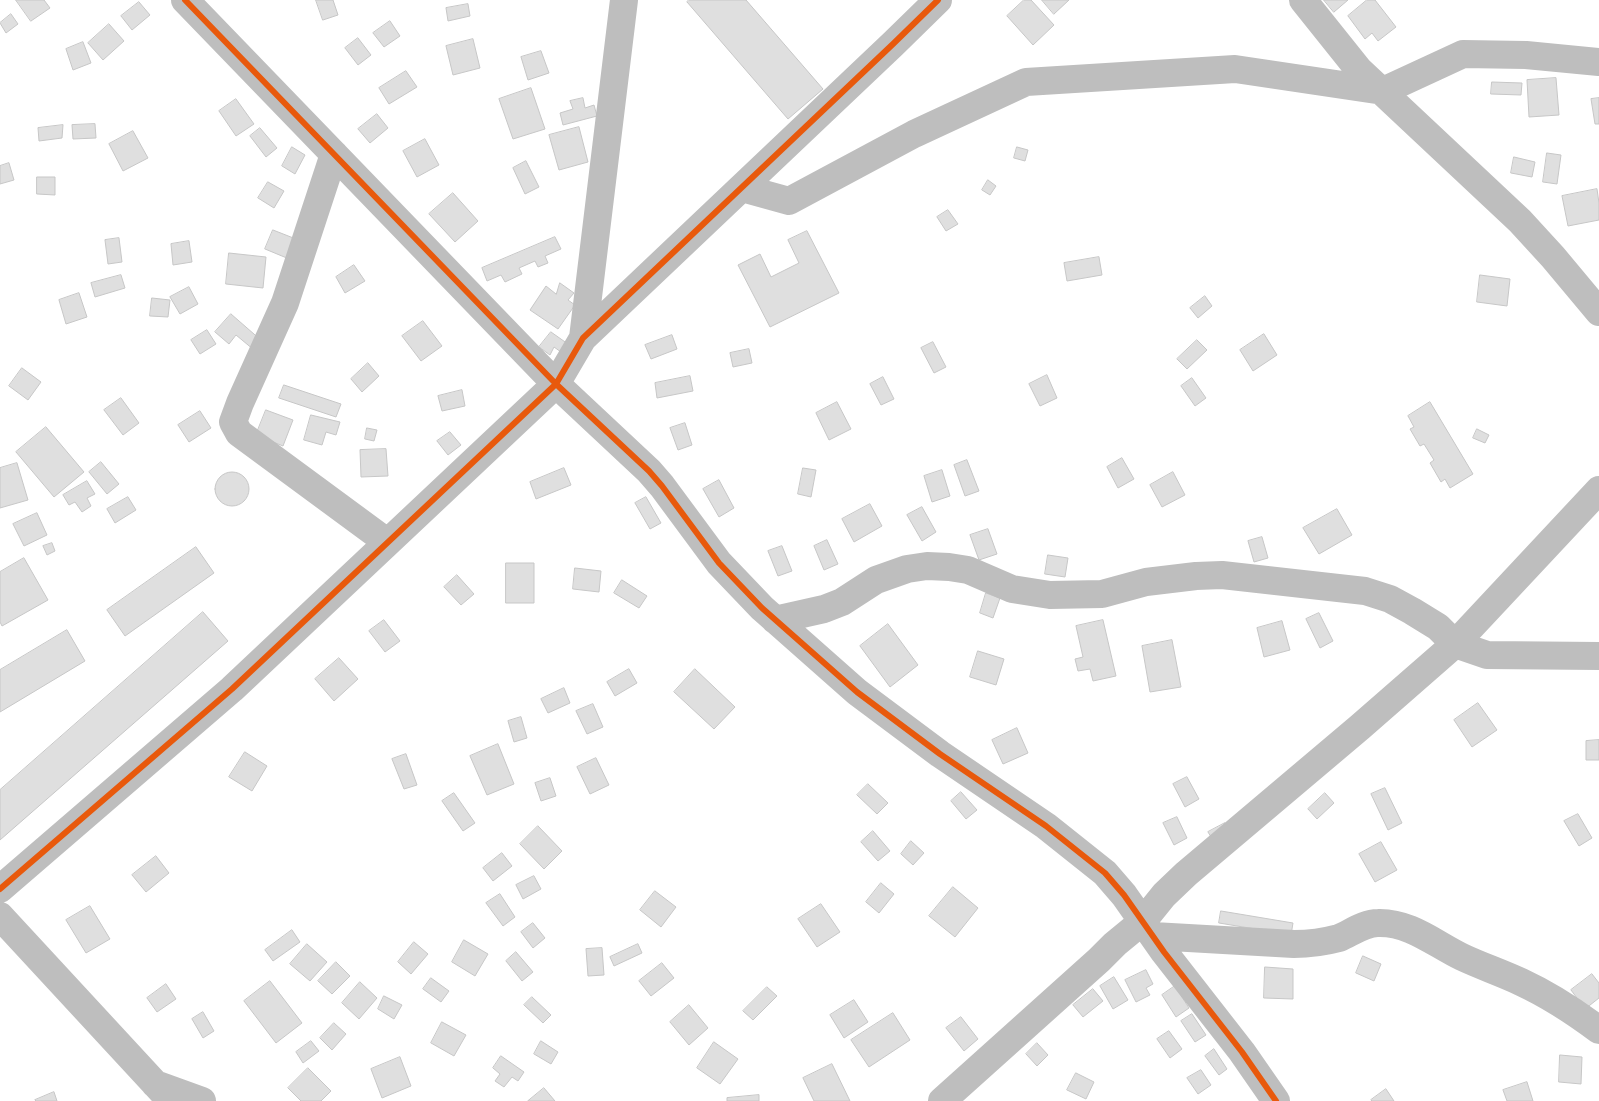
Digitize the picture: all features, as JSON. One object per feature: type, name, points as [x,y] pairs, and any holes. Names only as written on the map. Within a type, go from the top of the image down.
[{"type":"street","points":[[185,0],[556,384],[648,470],[719,563],[776,620],[857,692],[940,754],[1046,826],[1104,873],[1124,895],[1164,952],[1242,1052],[1276,1101]]},
{"type":"street","points":[[583,338],[624,0]]},
{"type":"street","points":[[0,889],[232,689],[556,384],[583,338],[938,0]]},
{"type":"street","points":[[1303,0],[1359,70],[1520,222],[1553,257],[1599,312]]},
{"type":"street","points":[[742,188],[789,201],[914,134],[1026,82],[1235,70],[1383,91],[1463,54],[1526,55],[1599,62]]},
{"type":"street","points":[[334,154],[285,303],[233,422],[239,433],[387,542]]},
{"type":"street","points":[[1148,928],[1164,895],[1186,874],[1455,644],[1599,490]]},
{"type":"street","points":[[776,620],[824,609],[842,602],[876,580],[907,569],[927,566],[968,570],[1012,589],[1050,595],[1102,594],[1146,582],[1222,575],[1365,591],[1390,599],[1412,611],[1438,627],[1455,644],[1487,655],[1599,656]]},
{"type":"street","points":[[0,916],[163,1093],[202,1101]]},
{"type":"street","points":[[942,1101],[1115,944],[1148,928],[1294,944],[1315,944],[1340,937],[1376,922],[1389,924],[1417,932],[1461,956],[1523,982],[1575,1012],[1599,1030]]},
{"type":"building","points":[[16,0],[44,0],[50,8],[31,21]]},
{"type":"building","points":[[316,0],[333,0],[338,15],[323,20]]},
{"type":"building","points":[[689,0],[746,0],[823,89],[788,119],[687,2]]},
{"type":"building","points":[[1024,0],[1031,0],[1054,25],[1033,45],[1007,16]]},
{"type":"building","points":[[1042,0],[1069,0],[1054,14]]},
{"type":"building","points":[[1324,0],[1348,0],[1334,12]]},
{"type":"building","points":[[1367,0],[1375,0],[1396,27],[1378,41],[1372,33],[1365,39],[1348,16]]},
{"type":"building","points":[[139,2],[150,15],[132,30],[121,16]]},
{"type":"building","points":[[468,4],[470,16],[448,21],[446,8]]},
{"type":"building","points":[[11,14],[18,24],[6,33],[0,23]]},
{"type":"building","points":[[390,21],[400,36],[384,47],[373,33]]},
{"type":"building","points":[[109,24],[124,41],[103,60],[88,43]]},
{"type":"building","points":[[358,38],[371,55],[358,65],[345,48]]},
{"type":"building","points":[[473,39],[480,68],[453,75],[446,46]]},
{"type":"building","points":[[83,42],[91,63],[73,70],[66,49]]},
{"type":"building","points":[[541,51],[549,73],[528,80],[521,57]]},
{"type":"building","points":[[406,71],[417,87],[389,104],[379,88]]},
{"type":"building","points":[[1556,78],[1559,115],[1529,117],[1527,80]]},
{"type":"building","points":[[1492,82],[1522,83],[1521,95],[1491,94]]},
{"type":"building","points":[[531,88],[545,129],[513,139],[499,99]]},
{"type":"building","points":[[583,98],[585,108],[594,105],[597,116],[563,125],[560,113],[573,109],[570,101]]},
{"type":"building","points":[[1599,98],[1599,124],[1595,124],[1591,99]]},
{"type":"building","points":[[236,99],[254,124],[236,136],[219,111]]},
{"type":"building","points":[[377,114],[388,128],[370,143],[358,129]]},
{"type":"building","points":[[95,124],[96,138],[73,139],[72,125]]},
{"type":"building","points":[[63,125],[62,138],[39,141],[38,128]]},
{"type":"building","points":[[579,127],[588,162],[559,170],[549,135]]},
{"type":"building","points":[[260,128],[277,148],[266,157],[250,136]]},
{"type":"building","points":[[133,131],[148,158],[123,171],[109,144]]},
{"type":"building","points":[[425,139],[439,165],[417,177],[403,151]]},
{"type":"building","points":[[292,147],[305,155],[295,174],[282,166]]},
{"type":"building","points":[[1017,147],[1028,150],[1025,161],[1014,158]]},
{"type":"building","points":[[1547,153],[1561,155],[1557,184],[1543,182]]},
{"type":"building","points":[[1514,157],[1535,162],[1532,177],[1511,173]]},
{"type":"building","points":[[526,161],[539,187],[525,194],[513,168]]},
{"type":"building","points":[[9,163],[14,180],[0,184],[0,166]]},
{"type":"building","points":[[37,177],[55,177],[55,195],[37,194]]},
{"type":"building","points":[[988,180],[996,186],[990,195],[982,190]]},
{"type":"building","points":[[268,182],[284,191],[274,208],[258,198]]},
{"type":"building","points":[[1597,189],[1599,220],[1568,226],[1562,196]]},
{"type":"building","points":[[453,193],[478,221],[455,242],[429,214]]},
{"type":"building","points":[[948,210],[958,224],[946,231],[937,217]]},
{"type":"building","points":[[273,230],[301,241],[294,261],[265,249]]},
{"type":"building","points":[[807,231],[839,293],[770,327],[738,265],[760,254],[771,277],[799,263],[788,240]]},
{"type":"building","points":[[555,237],[561,249],[545,256],[548,263],[538,267],[535,261],[519,268],[522,274],[505,282],[501,275],[487,281],[482,268]]},
{"type":"building","points":[[119,238],[122,262],[108,264],[105,240]]},
{"type":"building","points":[[189,241],[192,262],[173,265],[171,244]]},
{"type":"building","points":[[229,253],[266,257],[263,288],[226,284]]},
{"type":"building","points":[[1099,257],[1102,275],[1067,281],[1064,263]]},
{"type":"building","points":[[354,265],[365,281],[345,293],[336,277]]},
{"type":"building","points":[[121,275],[125,288],[95,297],[91,283]]},
{"type":"building","points":[[1480,275],[1510,279],[1507,306],[1477,302]]},
{"type":"building","points":[[560,283],[574,293],[568,300],[575,305],[558,329],[530,310],[546,286],[556,294]]},
{"type":"building","points":[[189,287],[198,304],[180,314],[170,297]]},
{"type":"building","points":[[79,293],[87,317],[66,324],[59,300]]},
{"type":"building","points":[[1205,296],[1212,306],[1198,318],[1190,308]]},
{"type":"building","points":[[152,298],[170,300],[168,317],[150,316]]},
{"type":"building","points":[[231,314],[262,341],[254,350],[236,335],[229,344],[215,332]]},
{"type":"building","points":[[423,321],[442,346],[421,361],[402,336]]},
{"type":"building","points":[[207,330],[216,344],[200,354],[191,340]]},
{"type":"building","points":[[551,332],[568,344],[561,352],[554,347],[550,355],[539,347]]},
{"type":"building","points":[[1264,334],[1277,355],[1253,371],[1240,350]]},
{"type":"building","points":[[672,335],[677,349],[651,359],[645,345]]},
{"type":"building","points":[[1197,340],[1207,350],[1187,369],[1177,359]]},
{"type":"building","points":[[933,342],[946,367],[934,373],[921,348]]},
{"type":"building","points":[[749,349],[752,363],[733,367],[730,353]]},
{"type":"building","points":[[368,363],[379,376],[362,392],[351,379]]},
{"type":"building","points":[[22,368],[41,382],[28,400],[9,386]]},
{"type":"building","points":[[1047,375],[1057,398],[1040,406],[1029,384]]},
{"type":"building","points":[[690,376],[693,391],[657,398],[655,383]]},
{"type":"building","points":[[883,377],[894,399],[881,405],[870,384]]},
{"type":"building","points":[[1192,378],[1206,398],[1195,406],[1181,386]]},
{"type":"building","points":[[284,385],[341,404],[336,417],[279,398]]},
{"type":"building","points":[[462,390],[465,406],[442,411],[438,396]]},
{"type":"building","points":[[121,398],[139,423],[123,435],[104,410]]},
{"type":"building","points":[[837,402],[851,429],[829,440],[816,413]]},
{"type":"building","points":[[1430,402],[1473,474],[1450,488],[1445,479],[1441,482],[1430,463],[1434,460],[1424,444],[1420,446],[1410,429],[1414,427],[1408,416]]},
{"type":"building","points":[[266,410],[293,420],[283,446],[256,435]]},
{"type":"building","points":[[200,411],[211,428],[189,442],[178,425]]},
{"type":"building","points":[[311,415],[340,422],[336,435],[326,432],[322,445],[304,440]]},
{"type":"building","points":[[685,423],[692,445],[678,450],[670,428]]},
{"type":"building","points":[[46,427],[84,472],[54,497],[16,452]]},
{"type":"building","points":[[367,428],[377,430],[374,441],[365,439]]},
{"type":"building","points":[[1477,429],[1489,435],[1485,443],[1473,438]]},
{"type":"building","points":[[450,432],[461,445],[448,455],[437,441]]},
{"type":"building","points":[[386,449],[388,476],[361,477],[360,450]]},
{"type":"building","points":[[1122,458],[1134,479],[1118,488],[1107,467]]},
{"type":"building","points":[[967,460],[979,491],[965,496],[954,465]]},
{"type":"building","points":[[101,462],[119,484],[107,494],[89,472]]},
{"type":"building","points":[[17,463],[28,500],[0,508],[0,468]]},
{"type":"building","points":[[564,468],[571,485],[536,499],[530,482]]},
{"type":"building","points":[[803,468],[816,470],[811,497],[798,494]]},
{"type":"building","points":[[942,470],[950,496],[932,502],[924,476]]},
{"type":"building","points":[[232,472],[239,473],[244,477],[248,482],[248,496],[244,501],[239,505],[232,506],[225,505],[220,501],[216,496],[215,489],[216,482],[220,477],[225,473]]},
{"type":"building","points":[[1173,472],[1185,495],[1162,507],[1150,485]]},
{"type":"building","points":[[719,480],[734,508],[719,517],[703,489]]},
{"type":"building","points":[[87,481],[95,494],[87,498],[91,506],[82,512],[75,502],[69,505],[63,495]]},
{"type":"building","points":[[128,497],[136,510],[115,523],[107,509]]},
{"type":"building","points":[[646,497],[661,523],[650,529],[635,503]]},
{"type":"building","points":[[870,504],[882,526],[854,542],[842,519]]},
{"type":"building","points":[[922,507],[936,532],[922,541],[907,515]]},
{"type":"building","points":[[1337,509],[1352,535],[1319,554],[1303,528]]},
{"type":"building","points":[[37,513],[47,535],[24,546],[13,524]]},
{"type":"building","points":[[988,529],[997,554],[979,560],[970,535]]},
{"type":"building","points":[[1262,537],[1268,558],[1254,562],[1248,541]]},
{"type":"building","points":[[827,540],[838,564],[824,570],[814,546]]},
{"type":"building","points":[[52,543],[55,551],[47,555],[43,546]]},
{"type":"building","points":[[782,546],[792,571],[778,576],[768,551]]},
{"type":"building","points":[[196,547],[214,573],[125,636],[107,610]]},
{"type":"building","points":[[1048,555],[1068,558],[1065,577],[1045,574]]},
{"type":"building","points":[[24,558],[48,600],[2,626],[0,622],[0,572]]},
{"type":"building","points":[[506,563],[534,563],[534,603],[506,603]]},
{"type":"building","points":[[575,568],[601,571],[599,592],[573,589]]},
{"type":"building","points":[[457,575],[474,594],[461,605],[444,587]]},
{"type":"building","points":[[622,580],[647,596],[639,608],[614,593]]},
{"type":"building","points":[[986,593],[1000,598],[993,618],[980,613]]},
{"type":"building","points":[[203,612],[228,641],[0,840],[0,790]]},
{"type":"building","points":[[1319,613],[1333,641],[1320,648],[1306,619]]},
{"type":"building","points":[[384,620],[400,641],[385,652],[369,631]]},
{"type":"building","points":[[1103,620],[1116,676],[1093,681],[1090,669],[1078,671],[1075,659],[1083,657],[1076,626]]},
{"type":"building","points":[[1282,621],[1290,650],[1264,657],[1257,628]]},
{"type":"building","points":[[888,624],[918,665],[890,687],[860,646]]},
{"type":"building","points":[[67,630],[85,661],[0,712],[0,670]]},
{"type":"building","points":[[1172,640],[1181,687],[1150,692],[1142,646]]},
{"type":"building","points":[[978,651],[1004,659],[996,685],[970,677]]},
{"type":"building","points":[[339,658],[358,679],[334,701],[315,679]]},
{"type":"building","points":[[629,669],[637,683],[615,696],[607,682]]},
{"type":"building","points":[[695,669],[735,707],[714,729],[674,692]]},
{"type":"building","points":[[564,688],[570,703],[548,713],[541,699]]},
{"type":"building","points":[[1478,703],[1497,730],[1472,747],[1454,720]]},
{"type":"building","points":[[593,704],[603,727],[587,734],[576,711]]},
{"type":"building","points":[[521,717],[527,738],[514,742],[508,721]]},
{"type":"building","points":[[1017,728],[1028,753],[1003,764],[992,740]]},
{"type":"building","points":[[1599,740],[1599,760],[1586,760],[1586,741]]},
{"type":"building","points":[[498,744],[514,784],[487,795],[470,756]]},
{"type":"building","points":[[245,752],[267,766],[252,791],[229,777]]},
{"type":"building","points":[[406,754],[417,785],[404,789],[392,759]]},
{"type":"building","points":[[596,758],[609,785],[590,794],[577,767]]},
{"type":"building","points":[[1187,777],[1199,799],[1185,807],[1173,784]]},
{"type":"building","points":[[550,778],[556,796],[541,801],[535,783]]},
{"type":"building","points":[[868,784],[888,803],[877,814],[857,795]]},
{"type":"building","points":[[1385,788],[1402,823],[1388,830],[1371,794]]},
{"type":"building","points":[[961,792],[977,810],[966,819],[951,801]]},
{"type":"building","points":[[454,793],[475,823],[463,831],[442,801]]},
{"type":"building","points":[[1325,793],[1334,803],[1317,819],[1308,809]]},
{"type":"building","points":[[1578,814],[1592,838],[1579,846],[1564,821]]},
{"type":"building","points":[[1177,817],[1187,838],[1174,845],[1163,823]]},
{"type":"building","points":[[1225,823],[1232,836],[1216,845],[1208,832]]},
{"type":"building","points":[[538,826],[562,851],[544,869],[520,844]]},
{"type":"building","points":[[873,831],[890,851],[878,861],[861,842]]},
{"type":"building","points":[[911,841],[924,853],[913,865],[901,854]]},
{"type":"building","points":[[1381,842],[1397,870],[1375,882],[1359,854]]},
{"type":"building","points":[[502,853],[512,866],[493,881],[483,868]]},
{"type":"building","points":[[156,856],[169,873],[146,892],[132,875]]},
{"type":"building","points":[[534,876],[541,889],[523,899],[516,885]]},
{"type":"building","points":[[881,883],[894,894],[879,913],[866,902]]},
{"type":"building","points":[[953,887],[978,908],[955,937],[929,916]]},
{"type":"building","points":[[655,891],[676,907],[661,927],[640,910]]},
{"type":"building","points":[[500,894],[515,917],[503,926],[486,903]]},
{"type":"building","points":[[821,904],[840,932],[817,947],[798,919]]},
{"type":"building","points":[[90,906],[110,939],[86,953],[66,920]]},
{"type":"building","points":[[1221,911],[1293,923],[1291,935],[1219,923]]},
{"type":"building","points":[[533,923],[545,938],[533,948],[521,932]]},
{"type":"building","points":[[292,930],[300,942],[273,961],[265,950]]},
{"type":"building","points":[[464,940],[488,954],[475,976],[452,962]]},
{"type":"building","points":[[414,942],[428,954],[411,974],[398,962]]},
{"type":"building","points":[[307,944],[327,962],[310,981],[290,964]]},
{"type":"building","points":[[638,944],[642,953],[614,966],[610,957]]},
{"type":"building","points":[[602,948],[604,975],[588,976],[586,949]]},
{"type":"building","points":[[516,952],[533,972],[522,981],[506,961]]},
{"type":"building","points":[[1363,956],[1381,964],[1374,981],[1356,973]]},
{"type":"building","points":[[336,962],[350,976],[332,994],[318,981]]},
{"type":"building","points":[[662,963],[674,978],[651,996],[639,981]]},
{"type":"building","points":[[1265,967],[1293,969],[1293,999],[1264,998]]},
{"type":"building","points":[[1146,970],[1153,984],[1146,988],[1150,995],[1136,1002],[1125,980]]},
{"type":"building","points":[[1592,974],[1599,983],[1599,998],[1585,1009],[1571,990]]},
{"type":"building","points":[[1114,977],[1128,1000],[1113,1009],[1100,986]]},
{"type":"building","points":[[431,978],[449,991],[441,1002],[423,989]]},
{"type":"building","points":[[270,981],[302,1023],[276,1043],[244,1001]]},
{"type":"building","points":[[360,982],[377,998],[359,1019],[342,1003]]},
{"type":"building","points":[[166,984],[176,999],[157,1012],[147,998]]},
{"type":"building","points":[[1175,986],[1189,1008],[1176,1017],[1162,995]]},
{"type":"building","points":[[767,987],[777,996],[753,1020],[743,1011]]},
{"type":"building","points":[[1093,989],[1103,1001],[1083,1017],[1073,1005]]},
{"type":"building","points":[[384,996],[402,1005],[394,1019],[378,1009]]},
{"type":"building","points":[[532,997],[551,1015],[543,1023],[524,1005]]},
{"type":"building","points":[[854,1000],[868,1022],[844,1038],[830,1015]]},
{"type":"building","points":[[689,1005],[708,1028],[689,1045],[670,1022]]},
{"type":"building","points":[[203,1012],[214,1031],[203,1038],[192,1019]]},
{"type":"building","points":[[893,1013],[910,1040],[869,1067],[851,1040]]},
{"type":"building","points":[[1192,1014],[1206,1035],[1195,1042],[1181,1021]]},
{"type":"building","points":[[961,1017],[978,1039],[964,1051],[946,1028]]},
{"type":"building","points":[[442,1022],[466,1035],[454,1056],[431,1043]]},
{"type":"building","points":[[334,1023],[346,1034],[332,1050],[320,1038]]},
{"type":"building","points":[[1169,1031],[1182,1049],[1170,1058],[1157,1039]]},
{"type":"building","points":[[311,1041],[319,1051],[303,1063],[296,1052]]},
{"type":"building","points":[[541,1041],[558,1052],[551,1064],[534,1054]]},
{"type":"building","points":[[714,1042],[738,1059],[720,1084],[697,1068]]},
{"type":"building","points":[[1037,1043],[1048,1055],[1037,1066],[1026,1054]]},
{"type":"building","points":[[1214,1049],[1227,1069],[1219,1075],[1205,1056]]},
{"type":"building","points":[[1560,1055],[1582,1057],[1581,1084],[1559,1082]]},
{"type":"building","points":[[501,1056],[524,1072],[518,1081],[512,1077],[504,1087],[495,1081],[500,1074],[493,1068]]},
{"type":"building","points":[[400,1057],[411,1086],[382,1098],[371,1069]]},
{"type":"building","points":[[832,1064],[850,1101],[814,1101],[803,1078]]},
{"type":"building","points":[[308,1068],[331,1091],[321,1101],[301,1101],[288,1088]]},
{"type":"building","points":[[1201,1070],[1211,1085],[1198,1094],[1187,1078]]},
{"type":"building","points":[[1076,1073],[1094,1082],[1086,1099],[1067,1090]]},
{"type":"building","points":[[1527,1082],[1533,1101],[1507,1101],[1503,1090]]},
{"type":"building","points":[[544,1088],[555,1101],[528,1101]]},
{"type":"building","points":[[1386,1089],[1394,1101],[1371,1100]]},
{"type":"building","points":[[54,1092],[57,1101],[35,1100]]},
{"type":"building","points":[[759,1095],[759,1101],[727,1101],[727,1098]]},
{"type":"cycle path","points":[[185,0],[556,384],[649,471],[719,563],[762,608],[857,692],[940,754],[1046,826],[1105,873],[1124,895],[1164,952],[1242,1052],[1276,1101]]},
{"type":"cycle path","points":[[0,889],[232,689],[556,384],[583,338],[938,0]]}]
